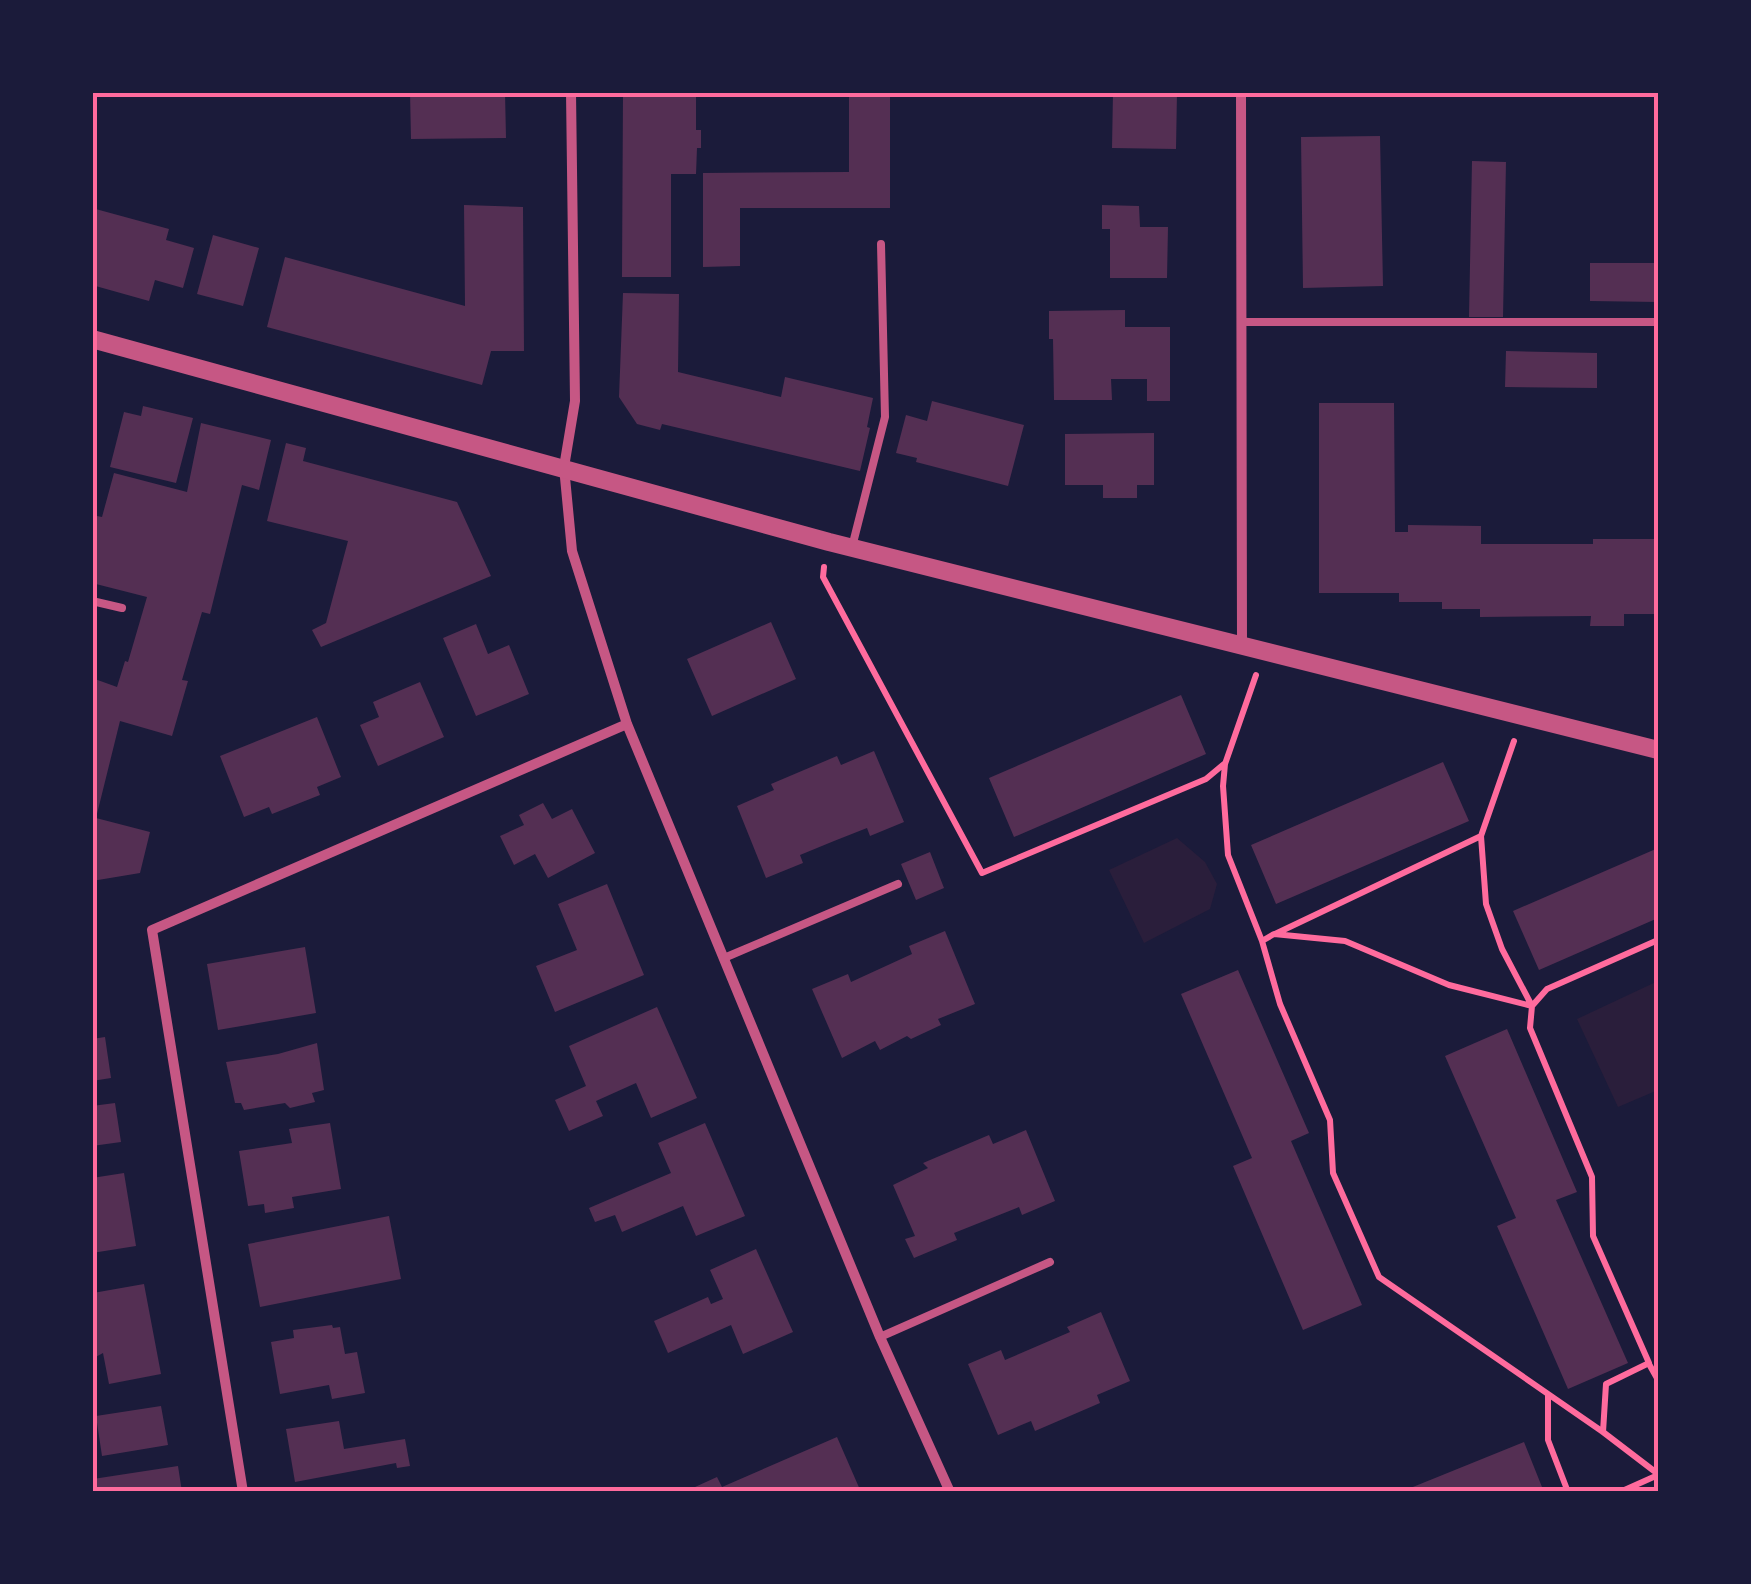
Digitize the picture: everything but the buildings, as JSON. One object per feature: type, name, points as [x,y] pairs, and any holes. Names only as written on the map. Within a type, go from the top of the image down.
[{"type":"street","points":[[571,92],[575,402],[564,467],[572,550],[627,724],[880,1337],[950,1492]]},
{"type":"street","points":[[1240,92],[1242,645]]},
{"type":"street","points":[[92,339],[830,542],[1658,750]]},
{"type":"street","points":[[243,1492],[152,930],[627,724]]},
{"type":"lane","points":[[852,547],[884,416],[881,244]]},
{"type":"lane","points":[[1241,322],[1658,322]]},
{"type":"lane","points":[[92,601],[122,608]]},
{"type":"lane","points":[[724,958],[898,884]]},
{"type":"lane","points":[[880,1337],[1050,1262]]},
{"type":"path","points":[[830,542],[822,577],[982,873],[1206,779],[1225,764]]},
{"type":"path","points":[[1265,650],[1225,764],[1228,855],[1262,940],[1280,1004],[1330,1120],[1333,1173],[1379,1277],[1603,1432],[1658,1475],[1620,1492]]},
{"type":"path","points":[[1522,716],[1481,836],[1486,904],[1502,949],[1532,1006],[1530,1028],[1592,1177],[1594,1236],[1658,1380]]},
{"type":"path","points":[[1262,940],[1481,836]]},
{"type":"path","points":[[1274,934],[1345,941],[1449,985],[1532,1006]]},
{"type":"path","points":[[1532,1006],[1547,988],[1658,940]]},
{"type":"path","points":[[1603,1432],[1606,1384],[1648,1363]]},
{"type":"path","points":[[1548,1394],[1548,1440],[1568,1492]]},
{"type":"shaded area","points":[[1177,838],[1205,862],[1217,884],[1210,909],[1144,943],[1109,870]]},
{"type":"shaded area","points":[[1658,981],[1658,1090],[1618,1107],[1577,1019]]}]
